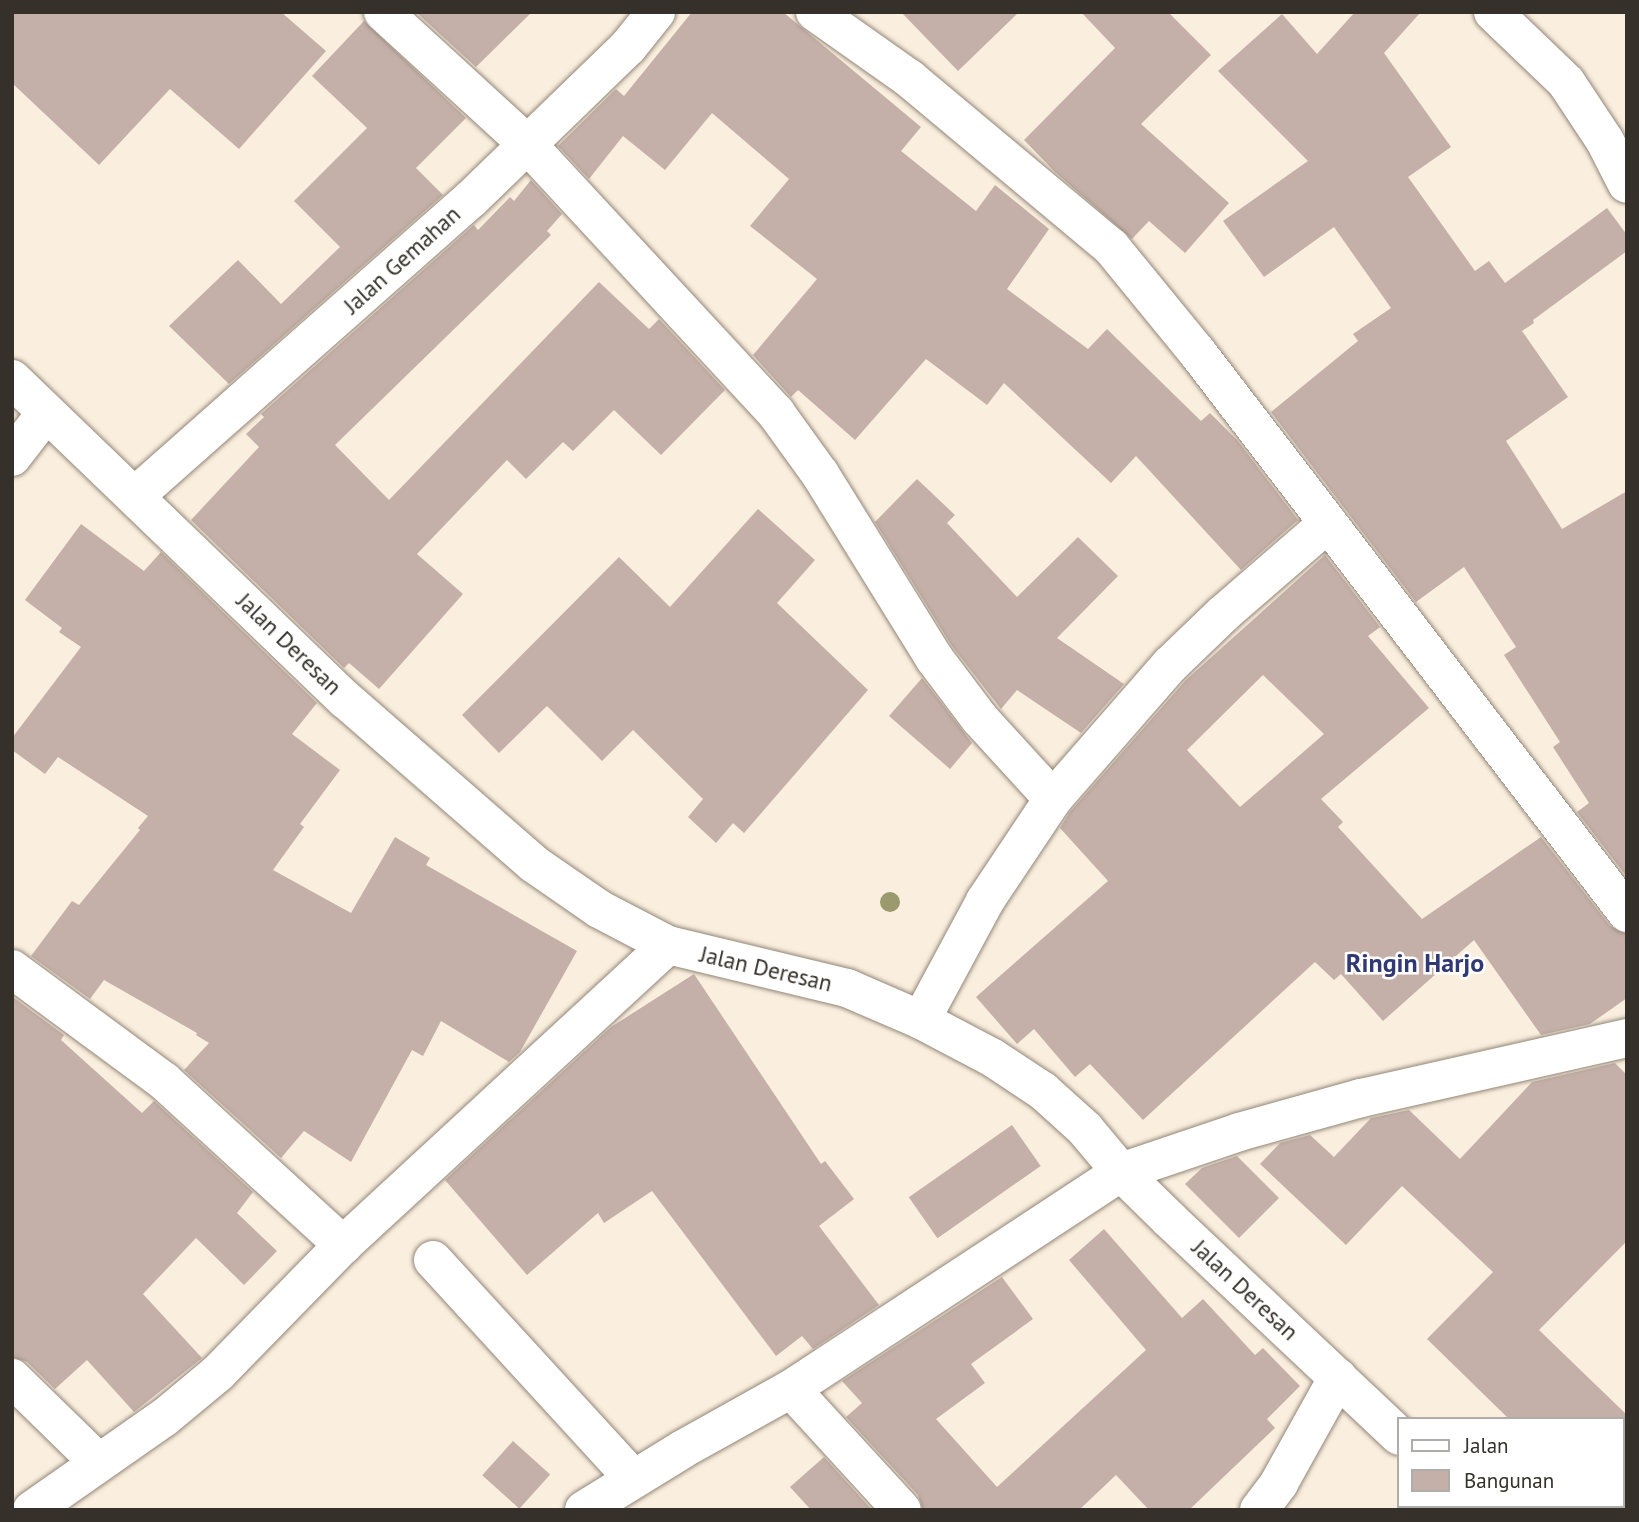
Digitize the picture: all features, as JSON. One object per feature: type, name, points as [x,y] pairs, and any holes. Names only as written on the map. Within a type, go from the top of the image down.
[{"type":"street","points":[[383,12],[527,144],[776,414],[820,474],[934,658],[980,719],[1054,799]]},
{"type":"street","name":"Jalan Gemahan","points":[[135,496],[471,199],[628,47],[656,12]]},
{"type":"street","points":[[816,12],[910,79],[1111,247],[1328,523],[1627,913]]},
{"type":"street","points":[[1493,12],[1566,82],[1605,141],[1627,184]]},
{"type":"street","name":"Jalan Deresan","points":[[12,379],[346,700],[534,864],[599,909],[668,945],[847,988],[921,1020],[993,1058],[1043,1091],[1085,1129],[1121,1172],[1398,1435]]},
{"type":"street","points":[[12,457],[46,413]]},
{"type":"street","points":[[921,1020],[985,901],[1054,799],[1170,665],[1223,614],[1328,523]]},
{"type":"street","points":[[32,1510],[165,1417],[218,1373],[343,1245],[668,945]]},
{"type":"street","points":[[12,969],[164,1081],[343,1245]]},
{"type":"street","points":[[584,1510],[791,1390],[1121,1172],[1239,1132],[1361,1098],[1627,1038]]},
{"type":"street","points":[[433,1260],[634,1479]]},
{"type":"street","points":[[1259,1510],[1279,1483],[1338,1377]]},
{"type":"street","points":[[12,1378],[98,1462]]},
{"type":"street","points":[[791,1390],[902,1510]]},
{"type":"building","points":[[12,12],[281,12],[326,51],[239,149],[170,89],[99,165],[12,83]]},
{"type":"building","points":[[416,12],[532,12],[476,67]]},
{"type":"building","points":[[692,12],[783,12],[921,127],[901,151],[976,211],[995,185],[1049,229],[1007,289],[1088,349],[1107,329],[1201,421],[1210,413],[1237,440],[1298,520],[1241,570],[1136,456],[1111,483],[1004,383],[987,405],[926,359],[855,440],[798,390],[791,397],[753,355],[817,279],[750,226],[789,179],[712,113],[665,170],[623,136],[589,179],[558,146],[616,89],[624,96]]},
{"type":"building","points":[[901,12],[1019,12],[958,71]]},
{"type":"building","points":[[1081,12],[1168,12],[1211,55],[1141,124],[1229,203],[1185,253],[1149,221],[1132,239],[1055,172],[1024,140],[1115,48]]},
{"type":"building","points":[[1355,12],[1421,12],[1384,53],[1451,147],[1408,177],[1475,271],[1489,261],[1505,283],[1607,208],[1627,235],[1627,251],[1522,331],[1568,397],[1506,441],[1562,529],[1627,491],[1627,877],[1577,812],[1589,803],[1553,747],[1560,742],[1504,655],[1516,647],[1464,567],[1416,602],[1271,412],[1358,341],[1353,334],[1391,308],[1334,227],[1264,277],[1223,221],[1308,161],[1218,71],[1282,14],[1317,54]]},
{"type":"building","points":[[364,21],[466,118],[416,168],[443,195],[229,384],[169,326],[238,260],[281,304],[340,247],[294,201],[367,128],[312,76]]},
{"type":"building","points":[[531,180],[562,214],[547,231],[551,235],[335,445],[389,500],[599,282],[649,329],[659,319],[725,390],[661,455],[614,410],[573,451],[563,442],[526,479],[507,460],[417,554],[463,594],[379,689],[349,663],[344,668],[191,520],[259,447],[246,434],[264,417],[261,414],[474,225],[478,230],[510,197],[514,201]]},
{"type":"building","points":[[917,479],[955,515],[947,523],[1017,597],[1078,537],[1118,576],[1057,638],[1124,684],[1081,733],[1017,690],[1001,709],[952,646],[875,522]]},
{"type":"building","points":[[758,509],[815,560],[777,603],[868,690],[744,833],[733,823],[716,843],[688,817],[703,799],[633,730],[602,761],[547,706],[499,753],[462,715],[619,557],[670,607]]},
{"type":"building","points":[[81,524],[144,571],[161,552],[317,703],[292,734],[340,770],[300,824],[304,827],[273,870],[351,913],[395,837],[430,858],[426,865],[577,951],[520,1052],[509,1062],[441,1021],[423,1056],[412,1050],[351,1162],[304,1131],[281,1158],[184,1070],[209,1043],[196,1035],[197,1033],[104,980],[90,999],[31,956],[72,901],[79,905],[140,830],[138,828],[148,816],[58,757],[45,774],[12,750],[12,738],[81,647],[59,632],[62,628],[25,600]]},
{"type":"building","points":[[1325,555],[1380,627],[1368,636],[1429,708],[1321,799],[1343,822],[1338,827],[1422,919],[1541,837],[1610,926],[1627,934],[1627,998],[1590,1024],[1541,1035],[1474,940],[1383,1021],[1341,974],[1334,980],[1315,962],[1143,1120],[1090,1064],[1075,1077],[1034,1029],[1017,1044],[976,997],[1108,881],[1060,828],[1070,812],[1186,680]],"holes":[[[1263,675],[1324,734],[1240,807],[1187,750]]]},
{"type":"building","points":[[922,678],[972,743],[950,769],[889,716]]},
{"type":"building","points":[[694,974],[821,1164],[825,1161],[854,1199],[819,1226],[879,1305],[813,1349],[802,1336],[776,1356],[652,1191],[604,1223],[598,1213],[527,1275],[445,1180],[611,1027]]},
{"type":"building","points":[[14,998],[64,1035],[61,1040],[142,1113],[154,1101],[253,1192],[237,1213],[277,1251],[244,1285],[196,1238],[143,1294],[202,1358],[134,1412],[87,1360],[55,1389],[27,1362],[12,1357]]},
{"type":"building","points":[[1615,1063],[1627,1075],[1627,1241],[1539,1330],[1627,1415],[1627,1419],[1507,1417],[1427,1339],[1493,1272],[1402,1186],[1346,1245],[1260,1164],[1280,1143],[1310,1135],[1334,1157],[1371,1118],[1409,1110],[1460,1159],[1532,1082]]},
{"type":"building","points":[[1012,1125],[1041,1166],[937,1238],[909,1197]]},
{"type":"building","points":[[1237,1156],[1279,1198],[1239,1238],[1185,1184],[1202,1168]]},
{"type":"building","points":[[1104,1229],[1182,1318],[1203,1299],[1255,1355],[1263,1348],[1300,1386],[1267,1419],[1275,1428],[1189,1510],[1149,1510],[1116,1475],[1079,1510],[923,1510],[918,1495],[846,1417],[862,1403],[842,1381],[1002,1277],[1033,1319],[971,1364],[985,1383],[936,1419],[997,1487],[1146,1350],[1069,1260]]},
{"type":"building","points":[[513,1441],[550,1474],[519,1509],[482,1475]]},
{"type":"building","points":[[824,1457],[872,1510],[811,1510],[790,1487]]},
{"type":"district","name":"Ringin Harjo","points":[[1415,963]]}]
